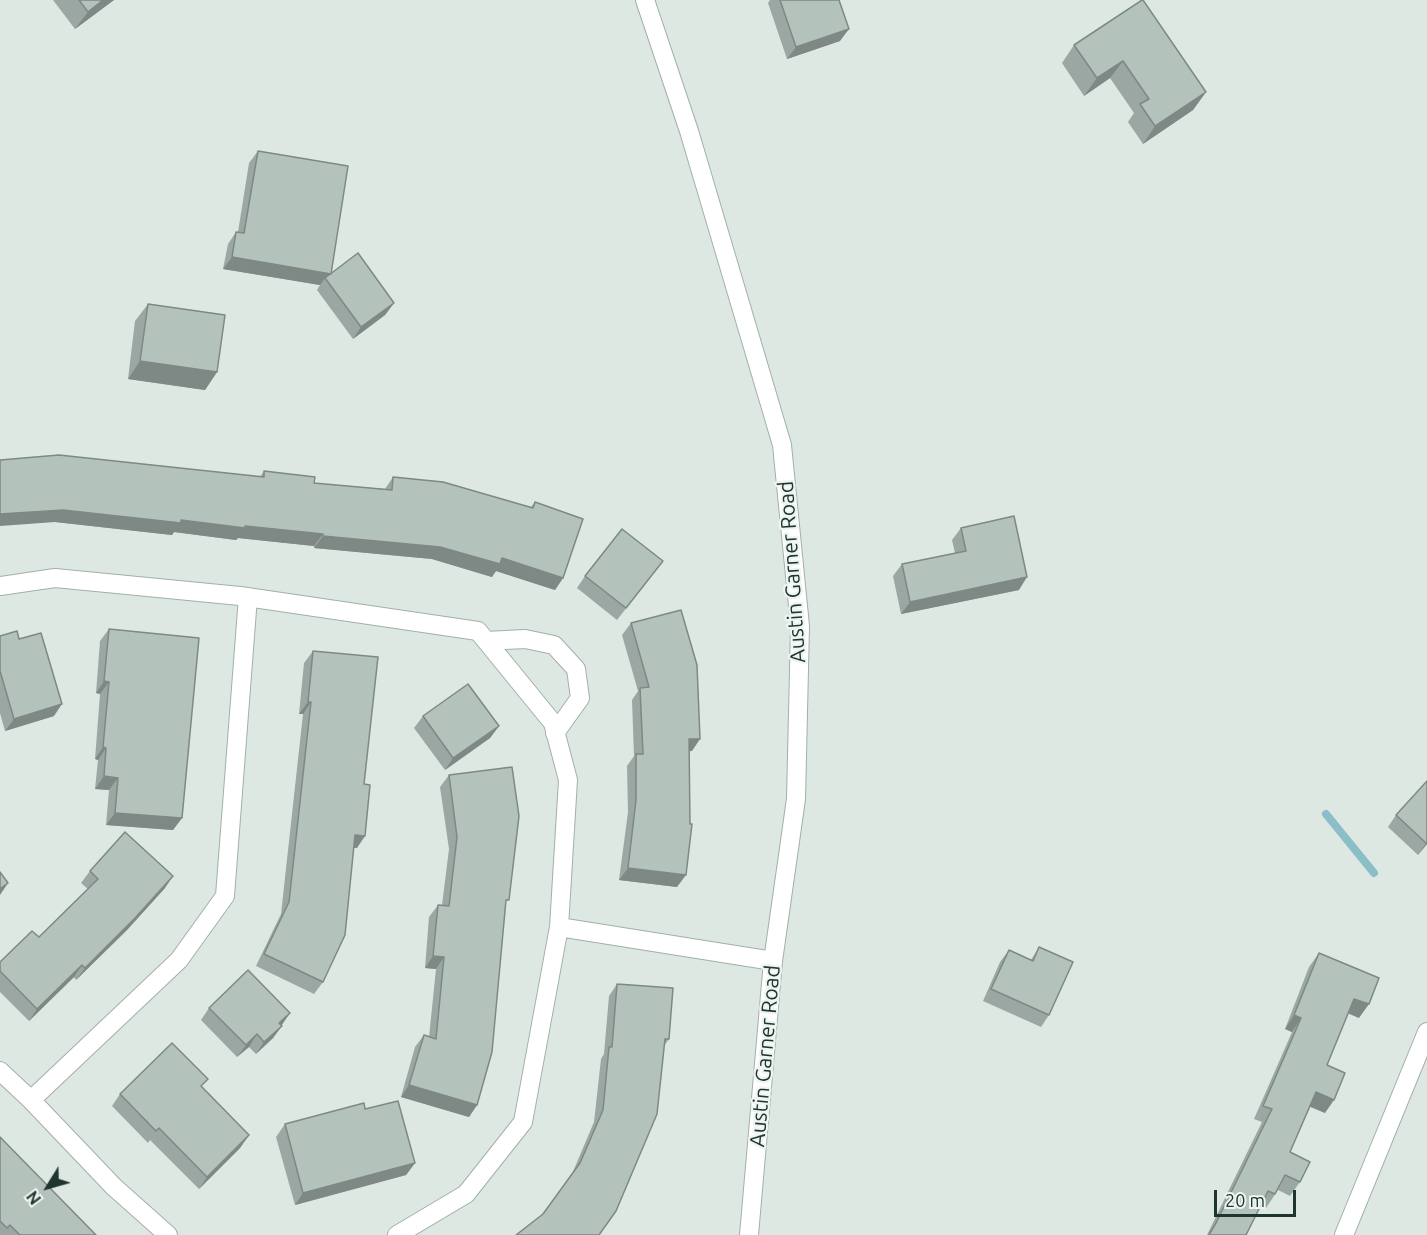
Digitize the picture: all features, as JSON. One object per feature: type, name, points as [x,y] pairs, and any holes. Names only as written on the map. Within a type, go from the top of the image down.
[{"type":"street","name":"Austin Garner Road","points":[[645,0],[689,131],[782,445],[800,626],[796,799],[773,961],[749,1235]]},
{"type":"street","points":[[0,586],[55,578],[248,597],[478,631],[553,723],[568,780],[559,927],[523,1122],[466,1194],[397,1235]]},
{"type":"street","points":[[31,1100],[179,960],[225,896],[248,597]]},
{"type":"street","points":[[486,641],[525,639],[554,645],[576,669],[580,698],[555,732]]},
{"type":"street","points":[[559,927],[773,961]]},
{"type":"street","points":[[1344,1235],[1427,1032]]},
{"type":"street","points":[[0,1071],[114,1187],[168,1235]]},
{"type":"building","points":[[79,0],[103,0],[88,12]]},
{"type":"building","points":[[780,0],[839,0],[849,29],[796,47]]},
{"type":"building","points":[[1142,0],[1206,92],[1155,126],[1140,104],[1149,99],[1123,61],[1097,78],[1074,45]]},
{"type":"building","points":[[258,151],[348,166],[331,274],[232,257],[236,232],[244,233]]},
{"type":"building","points":[[358,253],[394,303],[361,327],[325,278]]},
{"type":"building","points":[[148,304],[225,315],[217,372],[140,361]]},
{"type":"building","points":[[59,455],[264,477],[264,471],[315,477],[314,483],[392,490],[393,477],[443,482],[533,508],[535,502],[583,519],[563,578],[502,558],[500,564],[440,547],[245,526],[245,528],[181,520],[181,523],[63,510],[0,514],[0,460]]},
{"type":"building","points":[[1014,516],[1027,577],[910,602],[902,564],[966,551],[961,528]]},
{"type":"building","points":[[622,529],[663,561],[626,608],[585,576]]},
{"type":"building","points":[[681,610],[697,665],[700,739],[689,739],[690,824],[692,824],[686,875],[628,868],[636,800],[636,754],[643,754],[640,688],[649,687],[631,623]]},
{"type":"building","points":[[109,629],[199,638],[182,818],[115,813],[118,778],[104,776],[106,748],[103,747],[109,682],[104,681]]},
{"type":"building","points":[[17,631],[19,639],[41,633],[62,704],[14,719],[0,671],[0,636]]},
{"type":"building","points":[[313,651],[378,657],[364,784],[370,785],[365,836],[355,835],[345,935],[323,982],[264,954],[289,902],[311,702],[308,702]]},
{"type":"building","points":[[468,684],[499,726],[453,758],[423,716]]},
{"type":"building","points":[[512,767],[519,816],[509,900],[506,900],[492,1052],[477,1105],[409,1085],[424,1035],[436,1039],[444,957],[433,956],[438,905],[449,906],[457,837],[449,775]]},
{"type":"building","points":[[1427,781],[1427,842],[1426,843],[1396,815]]},
{"type":"building","points":[[125,832],[173,876],[85,968],[82,965],[37,1009],[0,971],[0,962],[32,931],[39,937],[98,879],[90,871]]},
{"type":"building","points":[[0,872],[8,883],[0,889]]},
{"type":"building","points":[[1039,947],[1073,962],[1049,1015],[991,989],[1009,950],[1033,961]]},
{"type":"building","points":[[1319,953],[1379,978],[1369,1004],[1354,999],[1327,1065],[1345,1073],[1334,1100],[1316,1092],[1290,1152],[1310,1162],[1300,1182],[1285,1175],[1275,1194],[1268,1191],[1246,1235],[1209,1235],[1272,1109],[1263,1106],[1301,1018],[1294,1015]]},
{"type":"building","points":[[248,970],[290,1013],[279,1023],[282,1026],[264,1042],[257,1034],[246,1045],[209,1008]]},
{"type":"building","points":[[617,984],[673,988],[669,1039],[665,1039],[657,1114],[616,1211],[599,1235],[516,1235],[543,1214],[580,1163],[603,1110],[609,1047],[612,1047]]},
{"type":"building","points":[[172,1043],[208,1079],[201,1086],[249,1135],[207,1177],[159,1128],[156,1131],[120,1094]]},
{"type":"building","points":[[398,1101],[415,1163],[303,1193],[285,1124],[364,1103],[365,1109]]},
{"type":"building","points":[[0,1137],[96,1235],[20,1235],[10,1225],[7,1228],[0,1221]]},
{"type":"waterway","points":[[1326,814],[1374,873]]}]
